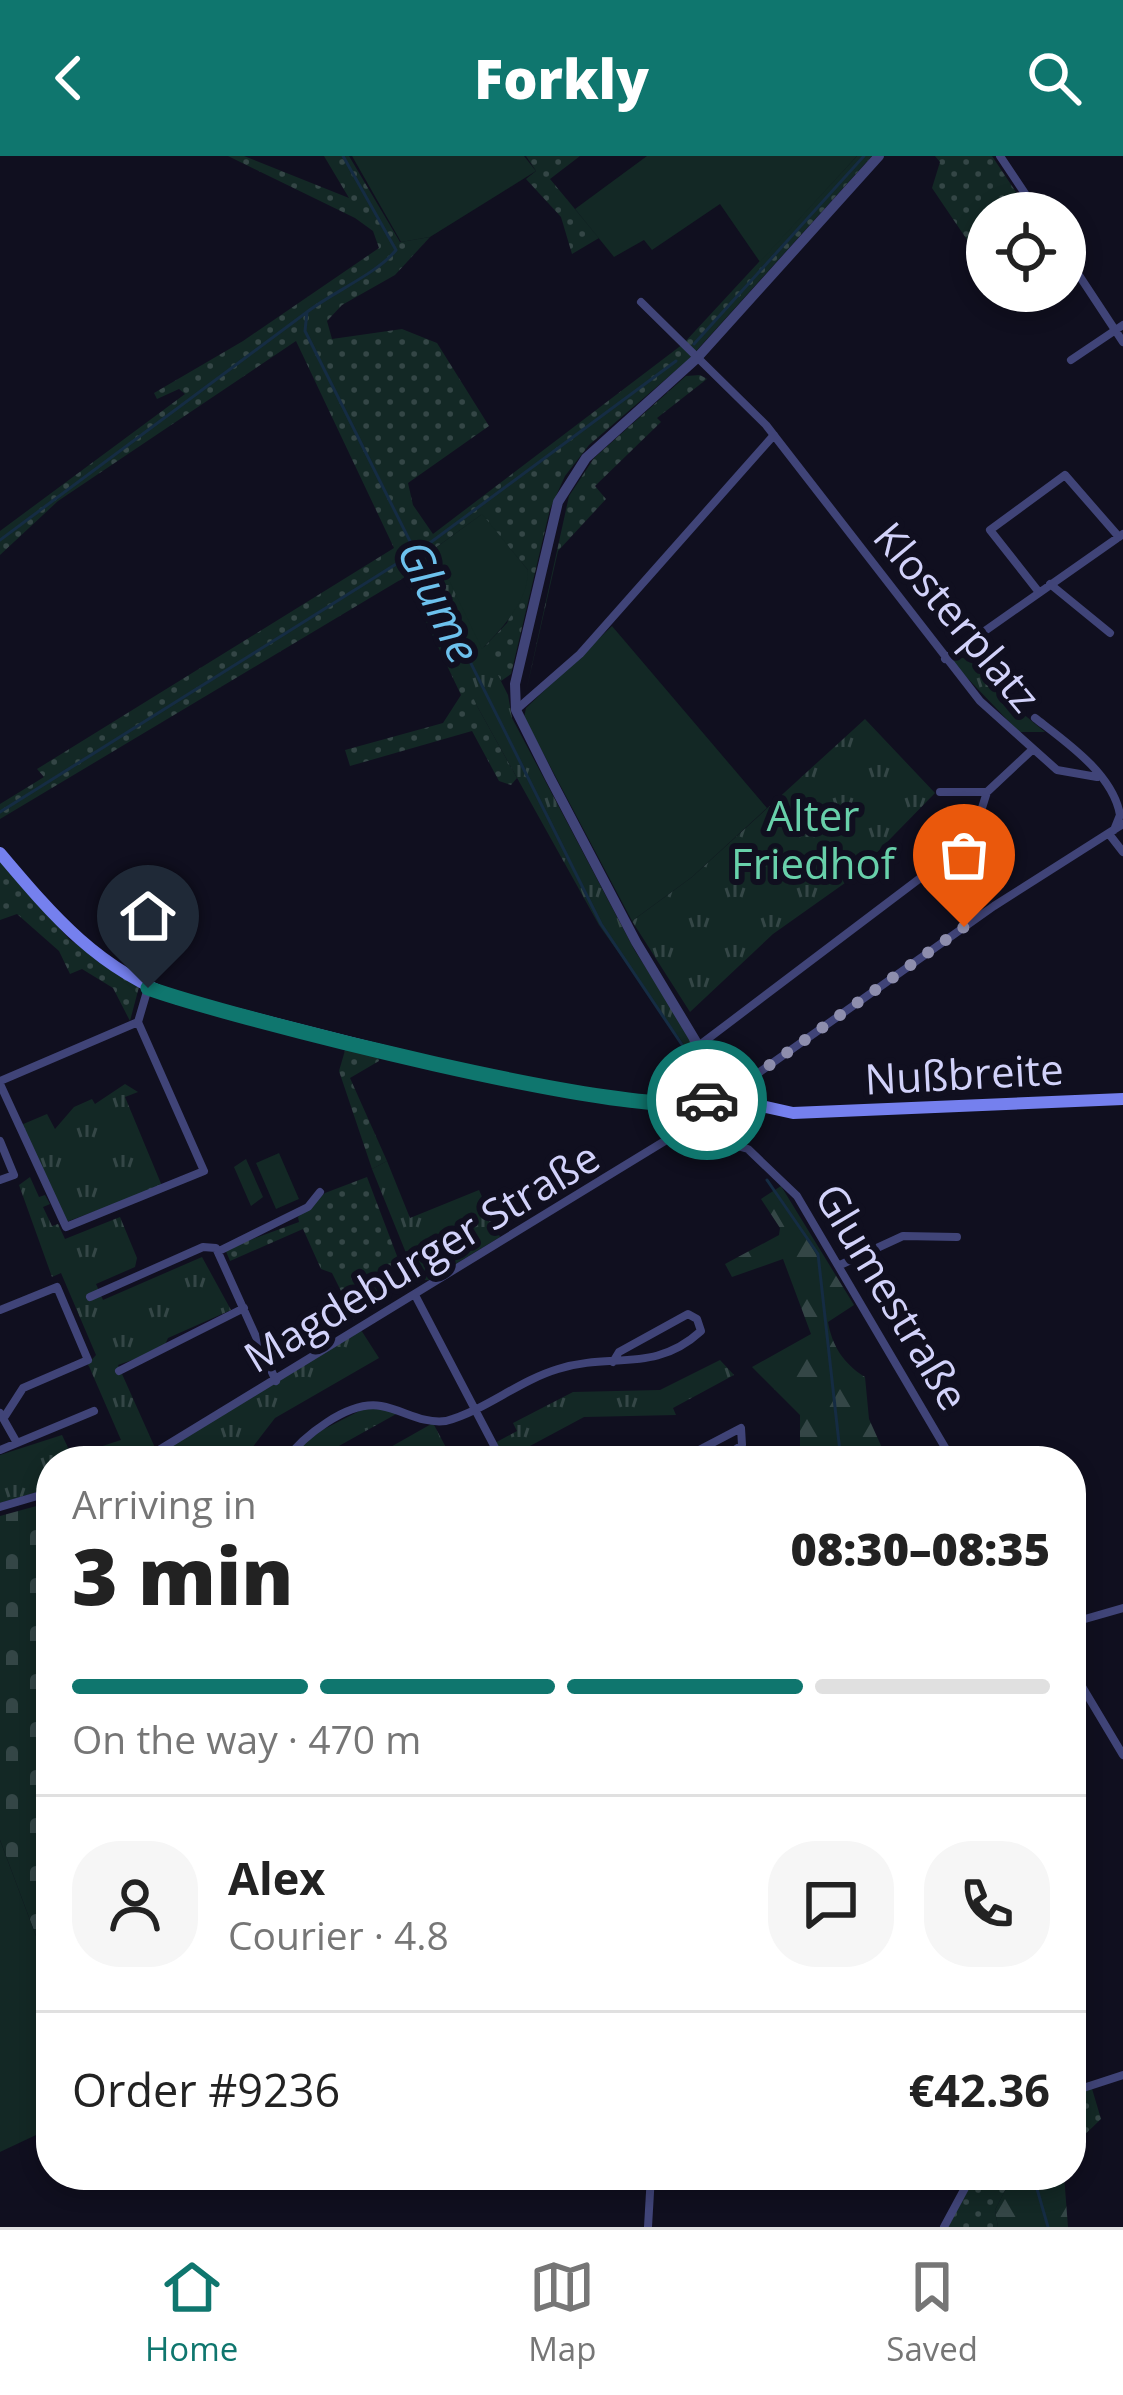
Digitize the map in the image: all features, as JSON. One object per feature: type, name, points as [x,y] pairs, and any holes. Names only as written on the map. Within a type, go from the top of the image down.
[{"type":"main road","points":[[0,853],[73,939],[148,988],[526,1083],[679,1105],[708,1100],[724,1109],[739,1093],[728,1074],[716,1076],[707,1085],[708,1100]]},
{"type":"main road","name":"Nußbreite","points":[[739,1093],[793,1113],[1123,1099]]},
{"type":"street","points":[[716,1076],[685,1017],[636,942],[516,710],[515,684],[561,495],[586,458],[694,355],[879,156]]},
{"type":"street","points":[[1000,156],[1024,192]]},
{"type":"street","points":[[1086,282],[1119,327],[1123,342]]},
{"type":"street","name":"Klosterplatz","points":[[641,302],[774,435],[992,714],[1061,772],[1097,777]]},
{"type":"street","points":[[1071,360],[1119,327]]},
{"type":"street","points":[[516,710],[580,654],[774,435]]},
{"type":"street","points":[[945,658],[1121,536],[1065,476],[990,530],[1039,591]]},
{"type":"street","points":[[1050,584],[1110,633]]},
{"type":"street","name":"Klosterplatz","points":[[1035,718],[1083,758],[1119,808],[1111,832]]},
{"type":"street","points":[[701,1044],[960,848],[975,830],[987,792],[1033,749]]},
{"type":"street","points":[[940,792],[987,792]]},
{"type":"street","points":[[739,1093],[922,955],[1123,824]]},
{"type":"street","points":[[1111,832],[1123,852]]},
{"type":"street","points":[[138,1022],[0,1083],[66,1227],[204,1171],[138,1022],[148,988]]},
{"type":"street","points":[[714,1131],[724,1109]]},
{"type":"street","name":"Glumestraße","points":[[714,1131],[782,1178],[840,1264],[943,1446]]},
{"type":"street","name":"Magdeburger Straße","points":[[172,1446],[673,1136],[714,1131]]},
{"type":"street","points":[[0,1141],[14,1174],[0,1180]]},
{"type":"street","points":[[90,1297],[202,1247],[217,1250],[308,1207],[320,1192]]},
{"type":"street","points":[[840,1264],[903,1236],[957,1237]]},
{"type":"street","points":[[217,1250],[276,1381]]},
{"type":"street","points":[[0,1310],[57,1287],[88,1360],[22,1388],[3,1414],[17,1443]]},
{"type":"street","points":[[415,1295],[493,1446]]},
{"type":"street","points":[[119,1371],[164,1352],[178,1336],[244,1308]]},
{"type":"street","points":[[296,1446],[355,1409],[381,1406],[436,1423],[475,1410],[559,1368],[645,1362],[691,1340],[701,1331],[697,1319],[688,1314],[619,1352],[613,1362]]},
{"type":"street","points":[[0,1450],[94,1411]]},
{"type":"street","points":[[707,1446],[741,1428],[741,1446]]},
{"type":"street","points":[[0,1507],[36,1496]]},
{"type":"street","points":[[1086,1619],[1123,1608]]},
{"type":"street","points":[[1086,1693],[1123,1755]]},
{"type":"street","points":[[1086,2087],[1123,2074]]},
{"type":"street","points":[[648,2227],[650,2190]]},
{"type":"street","points":[[944,2227],[964,2190]]},
{"type":"green space","points":[[228,156],[244,156],[349,198],[324,156],[349,156],[400,242],[430,237],[395,275],[342,305],[327,321],[332,339],[402,329],[437,343],[489,426],[408,483],[413,505],[433,534],[683,344],[857,156],[872,156],[688,360],[589,445],[565,476],[550,509],[511,674],[501,681],[482,649],[507,623],[528,570],[481,515],[434,549],[431,544],[477,706],[517,778],[511,785],[499,781],[472,731],[350,766],[345,750],[443,723],[461,695],[405,577],[0,819],[0,804],[44,777],[37,769],[394,548],[296,341],[58,501],[0,555],[0,531],[185,394],[179,389],[157,399],[154,393],[243,341],[379,248],[373,231],[355,218]]},
{"type":"green space","points":[[352,156],[524,156],[536,171],[430,237],[401,242]]},
{"type":"green space","points":[[526,156],[580,156],[550,179],[599,238],[572,254],[561,217],[526,179],[536,171]]},
{"type":"green space","points":[[647,156],[857,156],[760,262],[720,204],[652,250],[644,240],[614,257],[575,209]]},
{"type":"green space","points":[[935,156],[992,156],[1016,192],[966,192],[966,238],[932,188],[940,162]]},
{"type":"green space","points":[[686,376],[707,379],[657,418],[661,422],[595,486],[606,499],[558,551],[526,692],[569,496],[594,458]]},
{"type":"green space","points":[[482,514],[528,570],[519,603],[482,649],[434,549]]},
{"type":"green space","points":[[431,543],[508,695],[512,718],[635,951],[697,1047],[702,1070],[599,925],[477,706],[408,557]]},
{"type":"green space","points":[[612,626],[767,808],[692,877],[632,921],[524,717],[526,708]]},
{"type":"green space","points":[[966,655],[994,690],[1045,732],[1019,732],[953,663],[956,656]]},
{"type":"green space","name":"Alter Friedhof","points":[[865,719],[935,793],[852,878],[773,934],[690,1012],[632,921],[692,877]]},
{"type":"green space","points":[[0,861],[69,939],[139,987],[130,1021],[113,988],[82,969],[70,974],[59,951],[17,914],[0,920]]},
{"type":"green space","points":[[346,1047],[377,1054],[379,1061],[350,1078],[387,1161],[372,1169],[339,1071]]},
{"type":"green space","points":[[125,1084],[138,1092],[125,1097],[162,1186],[66,1222],[21,1125],[47,1114],[55,1129],[74,1107],[92,1099],[95,1104]]},
{"type":"green space","points":[[279,1153],[299,1199],[276,1209],[256,1163]]},
{"type":"green space","points":[[246,1159],[263,1197],[251,1206],[234,1167]]},
{"type":"green space","points":[[387,1161],[410,1218],[479,1190],[500,1237],[429,1280],[417,1280],[372,1169]]},
{"type":"green space","points":[[30,1177],[39,1197],[45,1195],[50,1204],[43,1207],[52,1226],[58,1224],[65,1239],[120,1217],[137,1258],[135,1267],[96,1284],[103,1300],[202,1257],[231,1310],[168,1338],[163,1349],[118,1365],[154,1446],[103,1446],[121,1440],[88,1364],[96,1355],[61,1273],[52,1277],[19,1185]]},
{"type":"green space","points":[[367,1177],[405,1277],[348,1305],[332,1273],[321,1269],[303,1229],[230,1261],[225,1249],[299,1222],[298,1217],[325,1193]]},
{"type":"green space","points":[[781,1186],[854,1305],[828,1322],[836,1347],[865,1377],[869,1419],[881,1446],[800,1446],[800,1415],[752,1367],[811,1334],[783,1259],[732,1277],[725,1264],[779,1235],[780,1228],[761,1199]]},
{"type":"green space","points":[[387,1293],[389,1299],[290,1356],[293,1352]]},
{"type":"green space","points":[[361,1330],[379,1358],[275,1418],[254,1446],[169,1446]]},
{"type":"green space","points":[[720,1360],[734,1375],[673,1408],[676,1415],[584,1417],[530,1446],[493,1444],[517,1431],[513,1423],[573,1392],[660,1390]]},
{"type":"green space","points":[[369,1406],[398,1413],[339,1446],[296,1446]]},
{"type":"green space","points":[[433,1423],[445,1446],[392,1446]]},
{"type":"green space","points":[[62,1435],[67,1446],[36,1446],[36,1492],[0,1503],[0,1455]]},
{"type":"green space","points":[[36,1506],[36,1936],[0,1840],[0,1516]]},
{"type":"green space","points":[[0,1840],[36,1936],[36,2135],[0,2152]]},
{"type":"green space","points":[[1090,2082],[1101,2119],[1086,2134],[1086,2083]]},
{"type":"green space","points":[[964,2190],[1005,2190],[995,2210],[998,2227],[944,2227]]},
{"type":"green space","points":[[1005,2190],[1065,2190],[1068,2227],[998,2227],[995,2210]]},
{"type":"waterway","name":"Glume","points":[[343,156],[396,250],[378,267],[307,312],[305,331],[601,924],[699,1070]]},
{"type":"waterway","points":[[694,344],[864,156]]},
{"type":"waterway","points":[[0,540],[307,312]]},
{"type":"waterway","points":[[423,548],[676,361]]},
{"type":"waterway","points":[[0,812],[401,561]]},
{"type":"waterway","name":"Glume","points":[[767,1180],[818,1254],[839,1446]]},
{"type":"waterway","name":"Glume","points":[[1037,2190],[1048,2227]]},
{"type":"way so far","points":[[707,1100],[718,1108],[732,1107],[739,1101],[740,1086],[964,927]]},
{"type":"route","points":[[148,988],[544,1087],[657,1104],[688,1106],[707,1100]]}]
